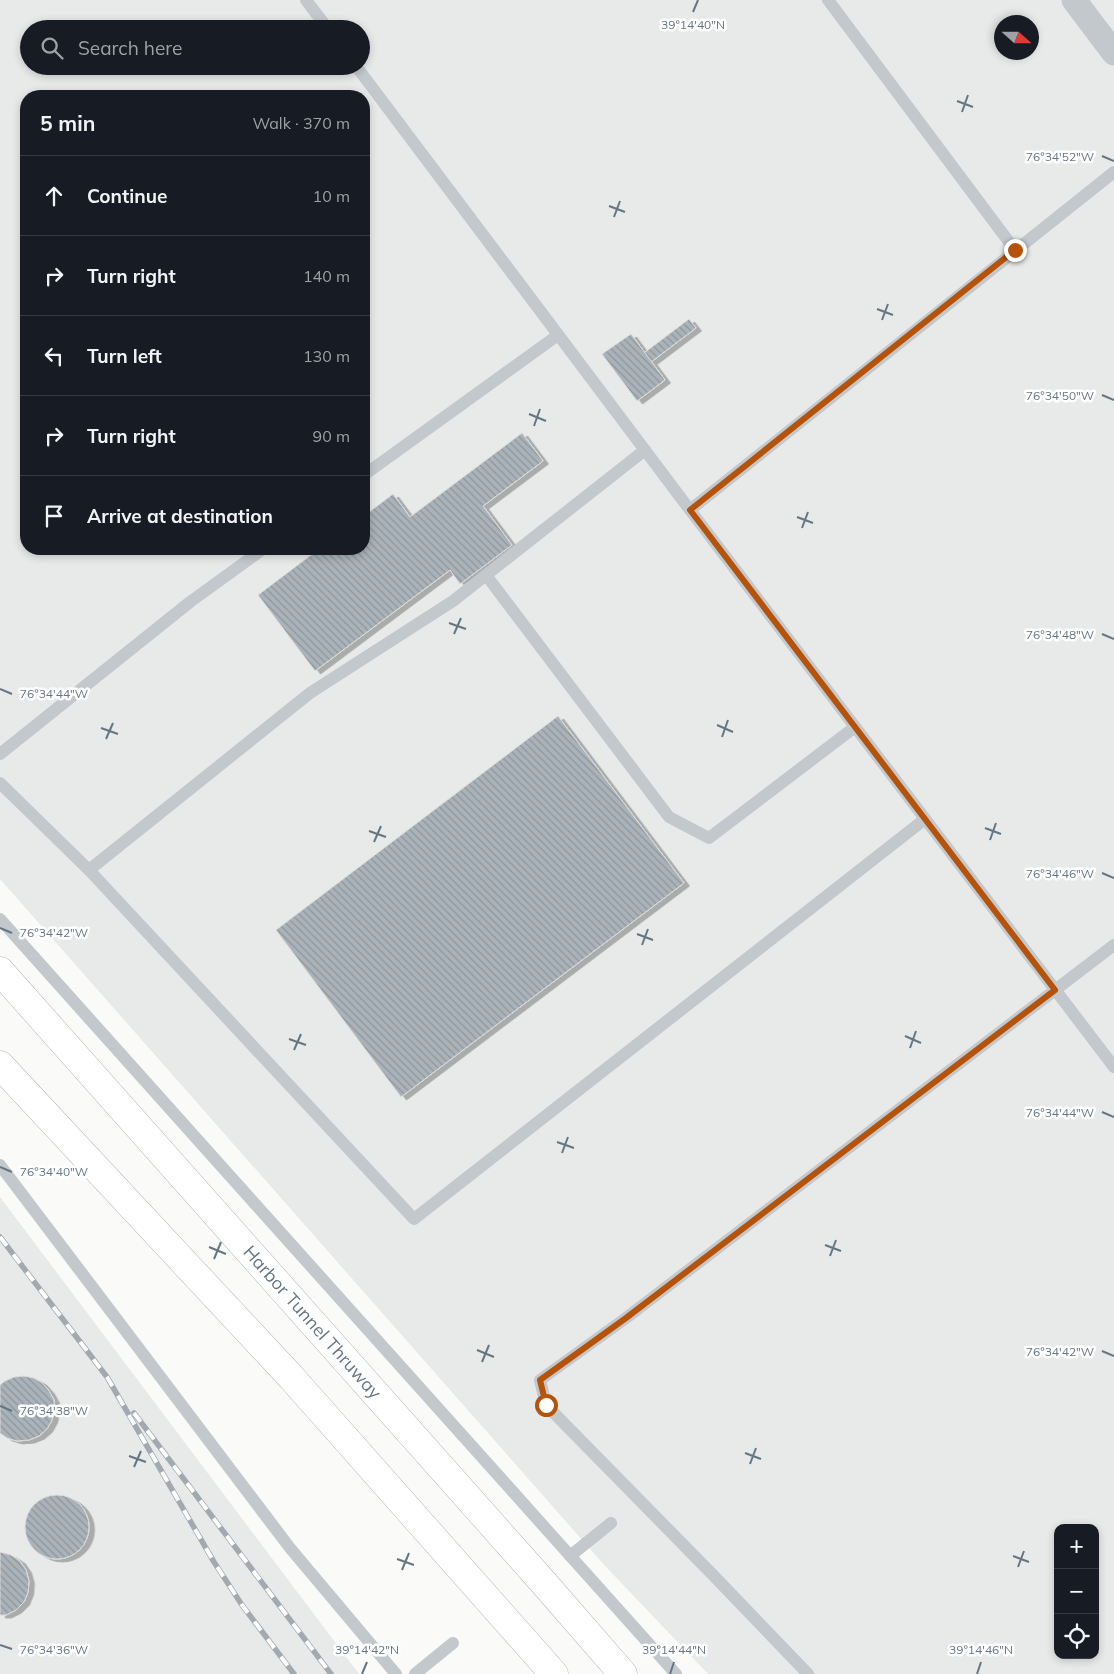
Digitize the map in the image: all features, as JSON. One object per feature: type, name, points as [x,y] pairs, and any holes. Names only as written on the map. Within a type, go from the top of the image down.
[{"type":"highway","name":"Harbor Tunnel Thruway","points":[[0,971],[623,1674]]},
{"type":"highway","points":[[0,1066],[291,1377],[554,1674]]},
{"type":"street","points":[[1074,0],[1114,53]]},
{"type":"lane","points":[[306,0],[321,20]]},
{"type":"lane","points":[[828,0],[1015,250]]},
{"type":"lane","points":[[363,75],[690,510],[1114,1067]]},
{"type":"lane","points":[[690,510],[1114,172]]},
{"type":"lane","points":[[370,472],[558,334]]},
{"type":"lane","points":[[88,870],[310,693],[453,601],[645,450]]},
{"type":"lane","points":[[0,754],[190,602],[255,555]]},
{"type":"lane","points":[[486,575],[565,682],[669,817],[709,838],[855,727]]},
{"type":"lane","points":[[0,783],[88,870],[414,1219],[925,819]]},
{"type":"lane","points":[[0,919],[676,1674]]},
{"type":"lane","points":[[808,1674],[546,1405],[540,1380],[626,1318],[1114,945]]},
{"type":"lane","points":[[0,1165],[290,1548],[396,1674]]},
{"type":"lane","points":[[570,1556],[611,1523]]},
{"type":"lane","points":[[415,1674],[453,1643]]},
{"type":"shaded area","points":[[0,0],[1114,0],[1114,1674],[708,1674],[606,1567],[0,879]]},
{"type":"shaded area","points":[[0,1197],[359,1674],[0,1674]]},
{"type":"building","points":[[689,319],[696,328],[651,362],[644,353]]},
{"type":"building","points":[[631,334],[665,380],[637,401],[602,354]]},
{"type":"building","points":[[522,433],[543,461],[483,506],[512,545],[460,584],[450,570],[315,671],[258,595],[311,555],[370,555],[370,511],[393,494],[410,517]]},
{"type":"building","points":[[558,716],[684,883],[401,1097],[276,930]]},
{"type":"building","points":[[14,1377],[34,1378],[49,1391],[54,1400],[54,1411],[47,1429],[39,1436],[29,1440],[17,1441],[7,1438],[0,1433],[0,1385]]},
{"type":"building","points":[[51,1495],[63,1495],[80,1504],[87,1515],[89,1527],[87,1539],[80,1550],[63,1559],[51,1559],[39,1554],[30,1545],[25,1533],[25,1521],[30,1509],[39,1500]]},
{"type":"building","points":[[0,1552],[11,1555],[20,1561],[26,1570],[29,1581],[28,1592],[24,1602],[16,1610],[6,1615],[0,1615]]},
{"type":"railway","points":[[0,1237],[107,1377],[214,1562],[242,1605],[294,1674]]},
{"type":"railway","points":[[134,1413],[331,1674]]},
{"type":"route","points":[[546,1405],[540,1380],[626,1318],[1055,990],[690,510],[1015,250]]}]
